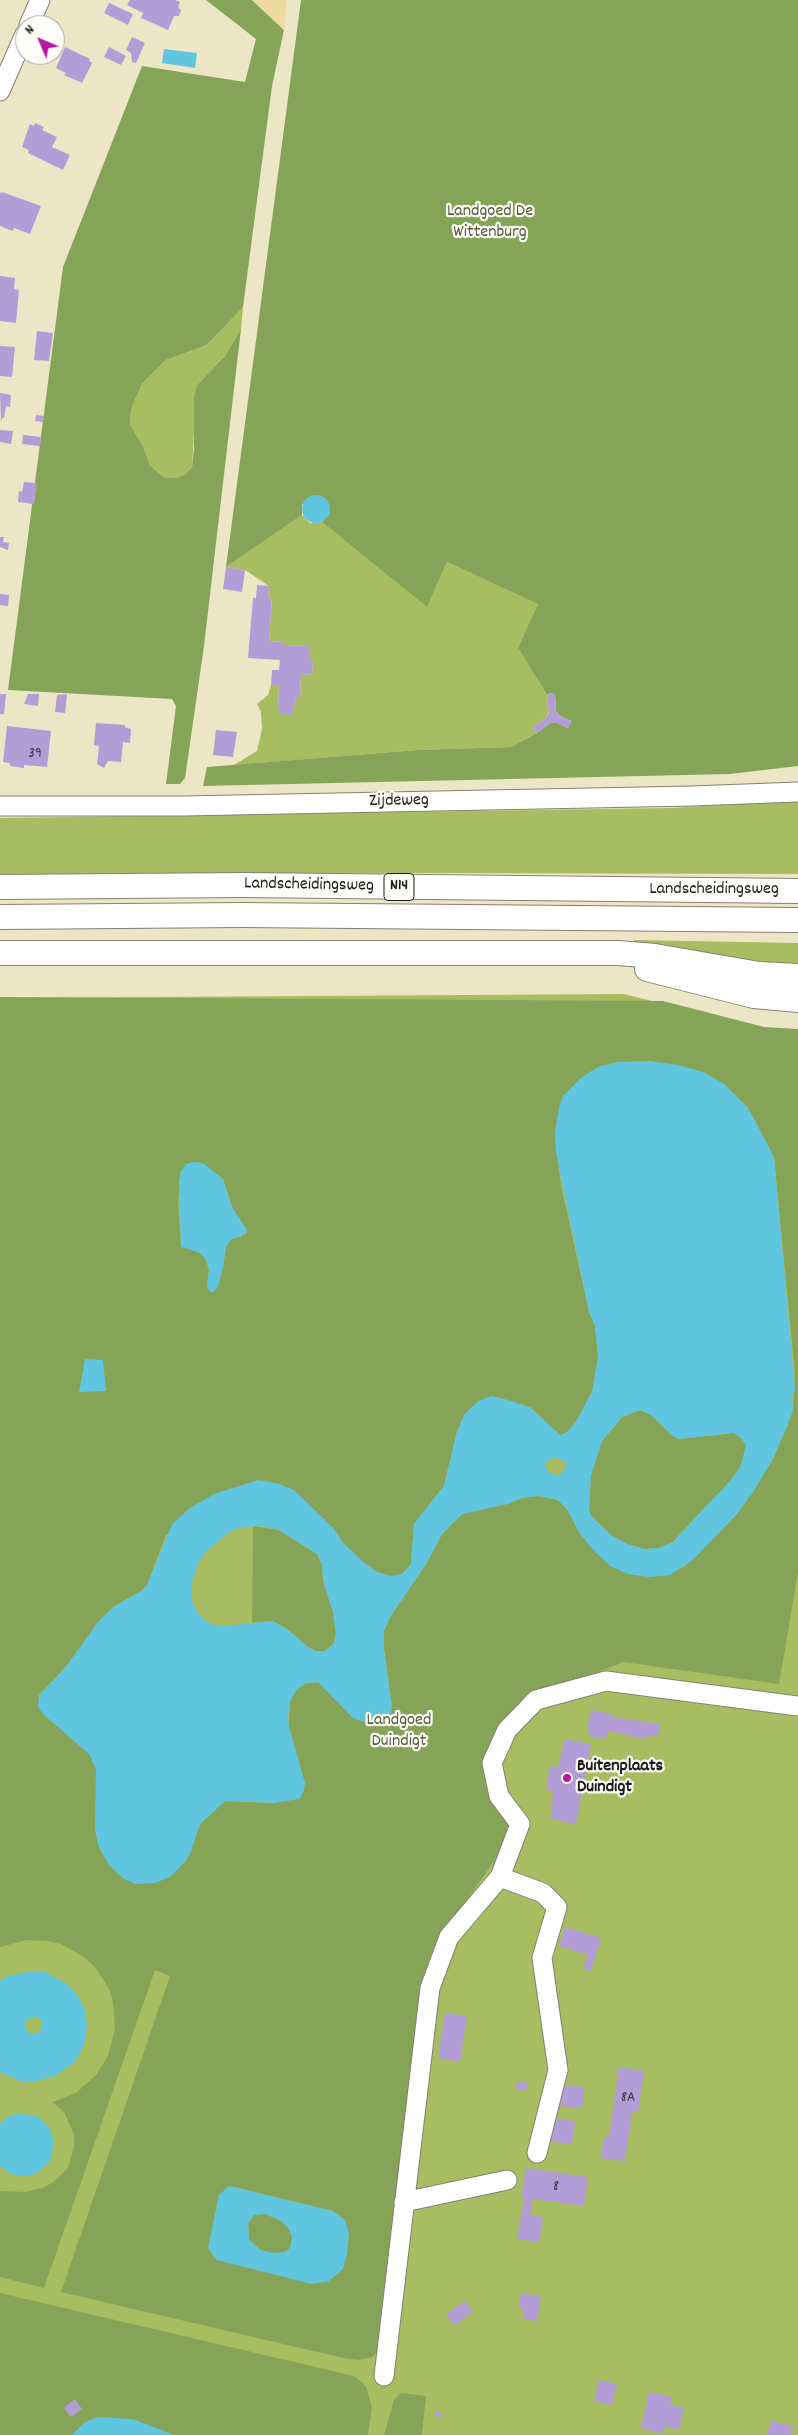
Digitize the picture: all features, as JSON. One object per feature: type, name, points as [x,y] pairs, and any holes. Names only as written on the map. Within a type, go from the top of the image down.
[{"type":"main road","name":"Landscheidingsweg","points":[[0,887],[242,885],[798,891]]},
{"type":"main road","name":"Landscheidingsweg","points":[[0,917],[242,915],[798,920]]},
{"type":"main road","points":[[0,953],[562,954],[655,956],[759,974],[798,976]]},
{"type":"main road","points":[[562,954],[616,962],[754,996],[798,1000]]},
{"type":"street","points":[[33,15],[40,0]]},
{"type":"street","points":[[0,91],[15,57]]},
{"type":"street","name":"Zijdeweg","points":[[0,806],[193,806],[692,796],[798,792]]},
{"type":"street","points":[[384,2376],[430,1988],[449,1937],[500,1877],[520,1824],[499,1796],[492,1763],[507,1730],[536,1700],[606,1681],[798,1706]]},
{"type":"street","points":[[500,1877],[542,1893],[557,1907],[542,1958],[558,2070],[537,2153]]},
{"type":"street","points":[[404,2202],[507,2180]]},
{"type":"green space","points":[[206,0],[252,0],[284,30],[272,86],[243,307],[207,345],[166,360],[142,384],[131,409],[130,424],[143,446],[150,465],[163,477],[176,478],[184,475],[192,467],[194,397],[197,385],[225,356],[241,329],[204,646],[185,778],[180,784],[166,784],[176,706],[172,699],[8,690],[63,267],[142,66],[245,82],[256,39]]},
{"type":"green space","name":"Landgoed De Wittenburg","points":[[301,0],[798,0],[798,766],[730,774],[203,786],[207,767],[417,750],[511,747],[537,733],[550,723],[557,723],[568,728],[571,721],[560,716],[556,711],[555,695],[551,693],[547,695],[518,648],[538,604],[447,562],[427,607],[322,522],[329,514],[302,504],[302,515],[226,567]]},
{"type":"green space","points":[[243,307],[241,329],[225,356],[197,385],[192,467],[184,475],[176,478],[163,477],[150,465],[143,446],[130,424],[131,409],[142,384],[166,360],[207,345]]},
{"type":"green space","points":[[302,515],[310,523],[322,522],[427,606],[447,562],[539,604],[518,648],[547,695],[549,711],[546,718],[533,727],[537,733],[511,747],[417,750],[234,765],[257,751],[262,729],[261,712],[257,704],[268,695],[271,685],[279,685],[278,708],[280,708],[280,714],[292,714],[296,697],[300,697],[301,674],[312,675],[313,659],[309,659],[309,646],[283,645],[283,642],[269,641],[272,599],[268,598],[269,586],[245,570],[226,567]]},
{"type":"green space","points":[[798,801],[798,874],[396,873],[0,877],[0,818],[668,808]]},
{"type":"green space","points":[[634,940],[798,943],[798,967],[777,966],[633,945]]},
{"type":"green space","name":"Landgoed Duindigt","points":[[623,994],[769,1029],[798,1030],[798,2435],[0,2435],[0,998]]},
{"type":"green space","points":[[0,997],[663,1001],[764,1027],[798,1029],[798,1572],[779,1684],[623,1662],[547,1693],[493,1746],[517,1828],[437,1943],[428,1962],[383,2346],[372,2357],[358,2360],[343,2358],[61,2292],[170,1976],[155,1970],[44,2288],[0,2277],[0,2191],[25,2192],[42,2188],[52,2183],[68,2168],[74,2147],[74,2134],[64,2112],[53,2102],[76,2093],[96,2075],[108,2056],[115,2029],[113,2002],[109,1989],[95,1967],[84,1957],[61,1944],[46,1941],[27,1940],[0,1947]],"holes":[[[703,1072],[724,1084],[748,1108],[774,1157],[795,1374],[793,1410],[773,1459],[753,1492],[736,1515],[683,1568],[579,1532],[567,1509],[558,1500],[539,1496],[522,1498],[507,1504],[462,1514],[442,1534],[428,1561],[390,1617],[384,1631],[384,1649],[392,1707],[353,1718],[318,1682],[306,1683],[297,1689],[290,1702],[289,1727],[274,1803],[225,1801],[200,1824],[195,1838],[109,1865],[99,1847],[95,1830],[96,1769],[89,1753],[43,1714],[39,1695],[65,1668],[99,1621],[113,1607],[141,1591],[147,1585],[166,1535],[294,1490],[334,1529],[343,1543],[362,1561],[377,1572],[391,1576],[402,1574],[411,1564],[414,1524],[444,1486],[449,1464],[491,1396],[531,1408],[560,1435],[566,1433],[575,1423],[592,1392],[598,1357],[595,1326],[589,1312],[561,1185],[555,1132],[563,1096]],[[181,1171],[223,1179],[232,1207],[247,1230],[241,1237],[232,1239],[226,1246],[223,1267],[207,1286],[209,1269],[205,1258],[198,1252],[181,1246],[178,1201]],[[229,2186],[333,2211],[312,2284],[208,2248]]]},
{"type":"green space","points":[[640,1410],[651,1415],[673,1436],[679,1439],[734,1433],[746,1445],[741,1466],[731,1480],[673,1542],[659,1548],[645,1549],[627,1544],[611,1535],[592,1517],[589,1511],[591,1475],[602,1441],[622,1417]]},
{"type":"green space","points":[[253,1526],[279,1530],[317,1554],[322,1564],[323,1581],[333,1612],[336,1634],[334,1643],[325,1651],[316,1651],[308,1647],[287,1629],[273,1621],[252,1623]]},
{"type":"green space","points":[[265,2214],[280,2220],[289,2229],[292,2237],[290,2248],[285,2253],[260,2250],[249,2239],[248,2223],[254,2215]]},
{"type":"green space","points":[[0,2293],[354,2376],[366,2386],[372,2408],[368,2435],[174,2435],[85,2422],[72,2435],[0,2435]]},
{"type":"green space","points":[[401,2393],[426,2396],[422,2435],[384,2435],[394,2400]]},
{"type":"sand","points":[[252,0],[287,0],[284,30]]},
{"type":"water","points":[[164,49],[197,53],[195,68],[162,63]]},
{"type":"water","points":[[316,495],[326,499],[330,509],[326,519],[316,523],[306,519],[302,509],[306,499]]},
{"type":"water","points":[[649,1061],[679,1065],[703,1072],[724,1084],[748,1108],[774,1157],[795,1390],[792,1397],[793,1410],[773,1459],[753,1492],[736,1515],[693,1560],[670,1575],[649,1577],[628,1574],[610,1566],[592,1549],[579,1532],[567,1509],[558,1500],[539,1496],[522,1498],[507,1504],[462,1514],[442,1534],[428,1561],[390,1617],[384,1631],[384,1649],[392,1707],[391,1714],[380,1724],[370,1724],[353,1718],[318,1682],[306,1683],[297,1689],[290,1702],[288,1716],[289,1727],[305,1783],[304,1791],[299,1799],[274,1803],[225,1801],[200,1824],[190,1854],[170,1877],[155,1883],[136,1884],[124,1879],[109,1865],[99,1847],[95,1830],[96,1769],[89,1754],[43,1714],[38,1707],[39,1695],[65,1668],[99,1621],[113,1607],[141,1591],[147,1585],[172,1524],[190,1508],[214,1494],[258,1480],[276,1483],[294,1490],[334,1529],[343,1543],[362,1561],[377,1572],[391,1576],[402,1574],[411,1564],[414,1524],[444,1486],[457,1431],[464,1415],[478,1401],[491,1396],[512,1401],[531,1408],[560,1435],[566,1433],[575,1423],[592,1392],[598,1357],[595,1326],[589,1312],[556,1153],[555,1132],[563,1096],[582,1077],[598,1067],[618,1062]],"holes":[[[640,1410],[651,1415],[673,1436],[679,1439],[734,1433],[746,1445],[741,1466],[731,1480],[673,1542],[659,1548],[645,1549],[627,1544],[611,1535],[592,1517],[589,1511],[591,1475],[602,1441],[622,1417]],[[556,1457],[568,1464],[562,1473],[556,1475],[550,1473],[545,1466],[547,1461]],[[261,1526],[279,1530],[317,1554],[322,1564],[323,1581],[333,1612],[336,1634],[334,1643],[325,1651],[316,1651],[308,1647],[287,1629],[272,1621],[224,1626],[210,1624],[197,1612],[192,1600],[192,1583],[196,1568],[203,1555],[226,1534],[241,1527]]]},
{"type":"water","points":[[193,1162],[203,1163],[223,1179],[232,1207],[247,1230],[246,1234],[232,1239],[226,1246],[218,1286],[215,1291],[210,1292],[207,1286],[209,1269],[205,1258],[198,1252],[181,1247],[179,1181],[181,1171],[186,1164]]},
{"type":"water","points":[[85,1359],[103,1360],[106,1391],[79,1392]]},
{"type":"water","points":[[33,1971],[45,1972],[67,1984],[77,1995],[84,2007],[87,2024],[85,2041],[80,2054],[72,2064],[55,2076],[32,2082],[20,2081],[0,2072],[0,1981],[7,1976]],"holes":[[[31,2017],[39,2018],[42,2021],[42,2029],[36,2034],[29,2033],[25,2027],[25,2022]]]},
{"type":"water","points":[[10,2115],[35,2115],[51,2131],[54,2142],[50,2161],[37,2173],[29,2176],[10,2174],[0,2166],[0,2124]]},
{"type":"water","points":[[229,2186],[333,2211],[345,2220],[349,2233],[347,2255],[343,2269],[329,2281],[312,2284],[217,2260],[208,2248],[219,2195]],"holes":[[[265,2214],[280,2220],[289,2229],[292,2237],[290,2248],[285,2252],[273,2253],[260,2250],[249,2239],[248,2223],[254,2215]]]},
{"type":"water","points":[[98,2417],[133,2419],[174,2435],[72,2435],[85,2422]]},
{"type":"building","points":[[130,0],[175,0],[180,2],[178,7],[181,10],[179,16],[174,16],[168,30],[141,18],[143,13],[127,5]]},
{"type":"building","points":[[109,3],[133,14],[128,25],[104,13]]},
{"type":"building","points":[[132,37],[145,43],[136,63],[132,62],[131,53],[126,50]]},
{"type":"building","points":[[65,47],[90,59],[89,61],[92,63],[82,83],[64,75],[66,73],[56,68],[57,65],[65,65]]},
{"type":"building","points":[[109,47],[126,56],[121,65],[104,57]]},
{"type":"building","points":[[35,123],[44,127],[42,130],[57,137],[52,147],[70,155],[63,170],[28,153],[29,150],[22,147],[30,124],[34,126]]},
{"type":"building","points":[[2,192],[41,206],[30,234],[14,228],[13,231],[0,226],[0,193]]},
{"type":"building","points":[[0,276],[15,278],[14,289],[19,290],[16,323],[0,321]]},
{"type":"building","points":[[37,331],[53,333],[49,361],[34,360]]},
{"type":"building","points":[[0,346],[15,347],[12,377],[0,376]]},
{"type":"building","points":[[0,393],[11,395],[10,407],[6,406],[4,418],[2,418],[1,422]]},
{"type":"building","points":[[36,415],[44,416],[43,422],[35,421]]},
{"type":"building","points":[[0,430],[13,431],[11,444],[0,442]]},
{"type":"building","points":[[23,435],[41,437],[40,446],[22,444]]},
{"type":"building","points":[[24,482],[37,483],[34,504],[18,502],[19,491],[22,492]]},
{"type":"building","points":[[0,537],[4,537],[3,542],[9,543],[8,550],[0,547]]},
{"type":"building","points":[[226,567],[245,570],[242,592],[223,589]]},
{"type":"building","points":[[257,585],[269,586],[268,598],[272,599],[269,641],[283,642],[283,645],[310,646],[309,659],[313,659],[312,675],[301,674],[300,697],[296,697],[292,715],[280,714],[280,708],[278,708],[279,685],[271,685],[272,670],[279,670],[280,660],[248,658],[253,598],[256,598]]},
{"type":"building","points":[[0,594],[9,595],[8,606],[0,605]]},
{"type":"building","points":[[551,693],[555,695],[556,711],[560,716],[572,721],[568,728],[557,723],[550,723],[537,733],[533,727],[546,718],[549,712],[547,695]]},
{"type":"building","points":[[0,694],[6,694],[4,714],[0,714]]},
{"type":"building","points":[[28,694],[39,694],[38,706],[24,704]]},
{"type":"building","points":[[67,694],[65,713],[55,712],[57,695]]},
{"type":"building","points":[[96,723],[125,725],[125,727],[131,729],[130,743],[123,742],[121,762],[108,761],[104,768],[97,764],[99,746],[94,745]]},
{"type":"building","points":[[7,726],[51,731],[47,767],[24,765],[24,768],[10,766],[10,763],[3,762]]},
{"type":"building","points":[[216,730],[237,732],[233,757],[213,755]]},
{"type":"building","points":[[591,1710],[612,1714],[612,1717],[660,1724],[658,1736],[647,1735],[646,1739],[609,1731],[605,1739],[589,1736],[590,1732],[587,1731]]},
{"type":"building","name":"Buitenplaats Duindigt","points":[[565,1739],[591,1744],[576,1824],[551,1819],[553,1791],[546,1790],[550,1766],[558,1767]]},
{"type":"building","points":[[565,1927],[601,1938],[591,1971],[583,1969],[588,1955],[559,1946]]},
{"type":"building","points":[[445,2013],[467,2016],[460,2062],[438,2058]]},
{"type":"building","points":[[619,2067],[644,2071],[638,2112],[632,2111],[625,2161],[601,2158],[604,2137],[609,2138]]},
{"type":"building","points":[[517,2081],[528,2083],[526,2091],[516,2089]]},
{"type":"building","points":[[563,2085],[585,2087],[582,2108],[560,2106]]},
{"type":"building","points":[[552,2118],[575,2121],[572,2144],[548,2141]]},
{"type":"building","points":[[526,2168],[588,2177],[584,2206],[532,2199],[530,2215],[543,2217],[539,2242],[517,2239],[524,2198],[521,2198]]},
{"type":"building","points":[[521,2293],[541,2296],[537,2321],[522,2318],[524,2309],[519,2308]]},
{"type":"building","points":[[465,2301],[473,2312],[454,2326],[446,2314]]},
{"type":"building","points":[[599,2380],[617,2384],[612,2405],[594,2401]]},
{"type":"building","points":[[649,2392],[672,2397],[670,2405],[684,2408],[679,2430],[665,2426],[663,2434],[641,2428]]},
{"type":"building","points":[[75,2399],[82,2409],[71,2417],[64,2408]]},
{"type":"building","points":[[436,2411],[442,2413],[441,2417],[434,2415]]},
{"type":"building","points":[[771,2421],[793,2426],[791,2435],[767,2435]]},
{"type":"place","name":"Buitenplaats Duindigt","points":[[567,1778]]}]
